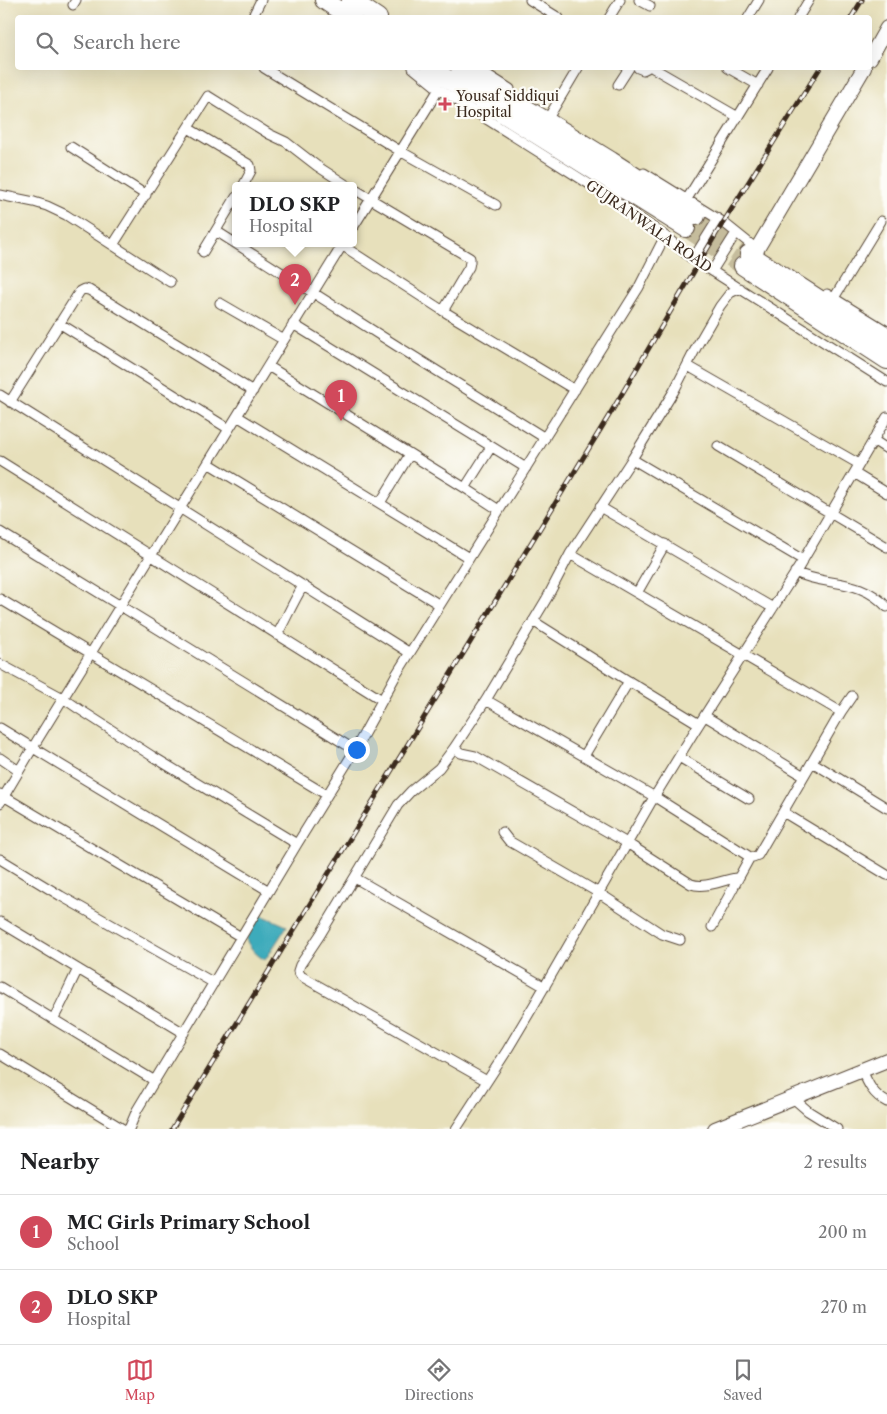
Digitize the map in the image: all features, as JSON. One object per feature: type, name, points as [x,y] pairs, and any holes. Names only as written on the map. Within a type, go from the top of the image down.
[{"type":"highway","points":[[324,0],[346,15]]},
{"type":"highway","points":[[351,0],[375,15]]},
{"type":"highway","name":"GUJRANWALA ROAD","points":[[433,70],[692,222],[611,160],[463,70]]},
{"type":"highway","points":[[750,256],[887,343]]},
{"type":"highway","points":[[750,256],[887,360]]},
{"type":"street","points":[[254,15],[261,0]]},
{"type":"street","points":[[530,0],[554,15]]},
{"type":"street","points":[[611,15],[620,0]]},
{"type":"street","points":[[639,0],[650,6]]},
{"type":"street","points":[[750,15],[759,0]]},
{"type":"street","points":[[800,15],[809,0]]},
{"type":"street","points":[[872,54],[887,28]]},
{"type":"street","points":[[267,70],[400,151],[496,205]]},
{"type":"street","name":"GUJRANWALA ROAD","points":[[415,70],[439,89],[605,194],[665,236],[693,259],[887,382]]},
{"type":"street","points":[[480,70],[718,219],[736,232],[750,256],[834,298],[887,331]]},
{"type":"street","points":[[550,114],[577,70]]},
{"type":"street","points":[[618,85],[628,70]]},
{"type":"street","points":[[656,70],[738,117]]},
{"type":"street","points":[[732,70],[758,85]]},
{"type":"street","points":[[687,199],[767,70]]},
{"type":"street","points":[[750,256],[863,70]]},
{"type":"street","points":[[357,221],[439,89]]},
{"type":"street","points":[[113,246],[208,96],[269,134],[286,142],[342,182]]},
{"type":"street","points":[[188,128],[250,165],[251,171],[246,182]]},
{"type":"street","points":[[71,147],[146,195]]},
{"type":"street","points":[[357,191],[470,258],[468,267],[443,311]]},
{"type":"street","points":[[0,195],[47,206],[66,214],[170,282]]},
{"type":"street","points":[[203,252],[232,204]]},
{"type":"street","points":[[693,259],[718,219]]},
{"type":"street","points":[[834,298],[881,221]]},
{"type":"street","points":[[216,231],[232,241]]},
{"type":"street","points":[[712,271],[736,232]]},
{"type":"street","points":[[129,1129],[137,1110],[355,750],[410,653],[639,287],[665,236]]},
{"type":"street","points":[[241,247],[545,438]]},
{"type":"street","points":[[242,937],[1,798],[313,293],[339,247]]},
{"type":"street","points":[[346,247],[443,311],[575,390]]},
{"type":"street","points":[[487,1081],[301,976],[298,971],[398,805],[411,791],[439,768],[486,700],[554,586],[570,554],[674,391],[720,306],[730,293],[740,288]]},
{"type":"street","points":[[253,390],[86,289],[82,289],[3,399],[410,653]]},
{"type":"street","points":[[220,304],[284,340]]},
{"type":"street","points":[[59,323],[229,429]]},
{"type":"street","points":[[293,324],[526,468]]},
{"type":"street","points":[[268,366],[499,510]]},
{"type":"street","points":[[688,366],[859,464]]},
{"type":"street","points":[[237,416],[469,558]]},
{"type":"street","points":[[456,1129],[545,988],[655,797],[803,560],[887,417]]},
{"type":"street","points":[[873,440],[887,449]]},
{"type":"street","points":[[718,446],[887,547]]},
{"type":"street","points":[[465,488],[491,447]]},
{"type":"street","points":[[380,503],[410,454]]},
{"type":"street","points":[[632,459],[803,560]]},
{"type":"street","points":[[0,461],[382,700]]},
{"type":"street","points":[[208,463],[440,605]]},
{"type":"street","points":[[854,473],[887,493]]},
{"type":"street","points":[[600,507],[773,608]]},
{"type":"street","points":[[0,532],[355,750]]},
{"type":"street","points":[[637,593],[665,544]]},
{"type":"street","points":[[570,554],[841,712]]},
{"type":"street","points":[[795,572],[814,580],[853,586],[878,598],[887,607]]},
{"type":"street","points":[[277,635],[303,586]]},
{"type":"street","points":[[0,599],[327,796]]},
{"type":"street","points":[[533,620],[699,724]]},
{"type":"street","points":[[0,664],[63,698],[152,756],[297,844]]},
{"type":"street","points":[[584,756],[628,681]]},
{"type":"street","points":[[486,700],[655,797],[750,857],[753,857],[758,855],[852,696]]},
{"type":"street","points":[[705,716],[804,776]]},
{"type":"street","points":[[0,728],[269,891]]},
{"type":"street","points":[[454,748],[461,753],[475,756],[628,843],[687,882],[695,885],[704,885],[739,877]]},
{"type":"street","points":[[679,757],[749,798]]},
{"type":"street","points":[[0,758],[19,771]]},
{"type":"street","points":[[812,762],[887,808]]},
{"type":"street","points":[[783,812],[887,875]]},
{"type":"street","points":[[502,832],[509,841],[599,893],[662,934],[675,940],[680,940]]},
{"type":"street","points":[[712,927],[750,857]]},
{"type":"street","points":[[0,859],[214,983]]},
{"type":"street","points":[[355,878],[545,988]]},
{"type":"street","points":[[0,922],[184,1033]]},
{"type":"street","points":[[53,1019],[78,969]]},
{"type":"street","points":[[0,987],[155,1081]]},
{"type":"street","points":[[0,1054],[123,1129]]},
{"type":"street","points":[[715,1129],[887,1060]]},
{"type":"street","points":[[862,1070],[876,1095],[887,1102]]},
{"type":"street","points":[[793,1098],[808,1111],[836,1129]]},
{"type":"water","points":[[261,915],[287,926],[265,960],[254,951],[246,939]]},
{"type":"tunnel","points":[[696,216],[749,254]]},
{"type":"tunnel","points":[[686,228],[743,266]]},
{"type":"railway","points":[[853,15],[862,0]]},
{"type":"railway","points":[[172,1129],[613,409],[716,234],[819,70]]},
{"type":"place","name":"Yousaf Siddiqui Hospital","points":[[445,104]]},
{"type":"place","name":"DLO SKP","points":[[295,305]]},
{"type":"place","name":"MC Girls Primary School","points":[[341,421]]}]
